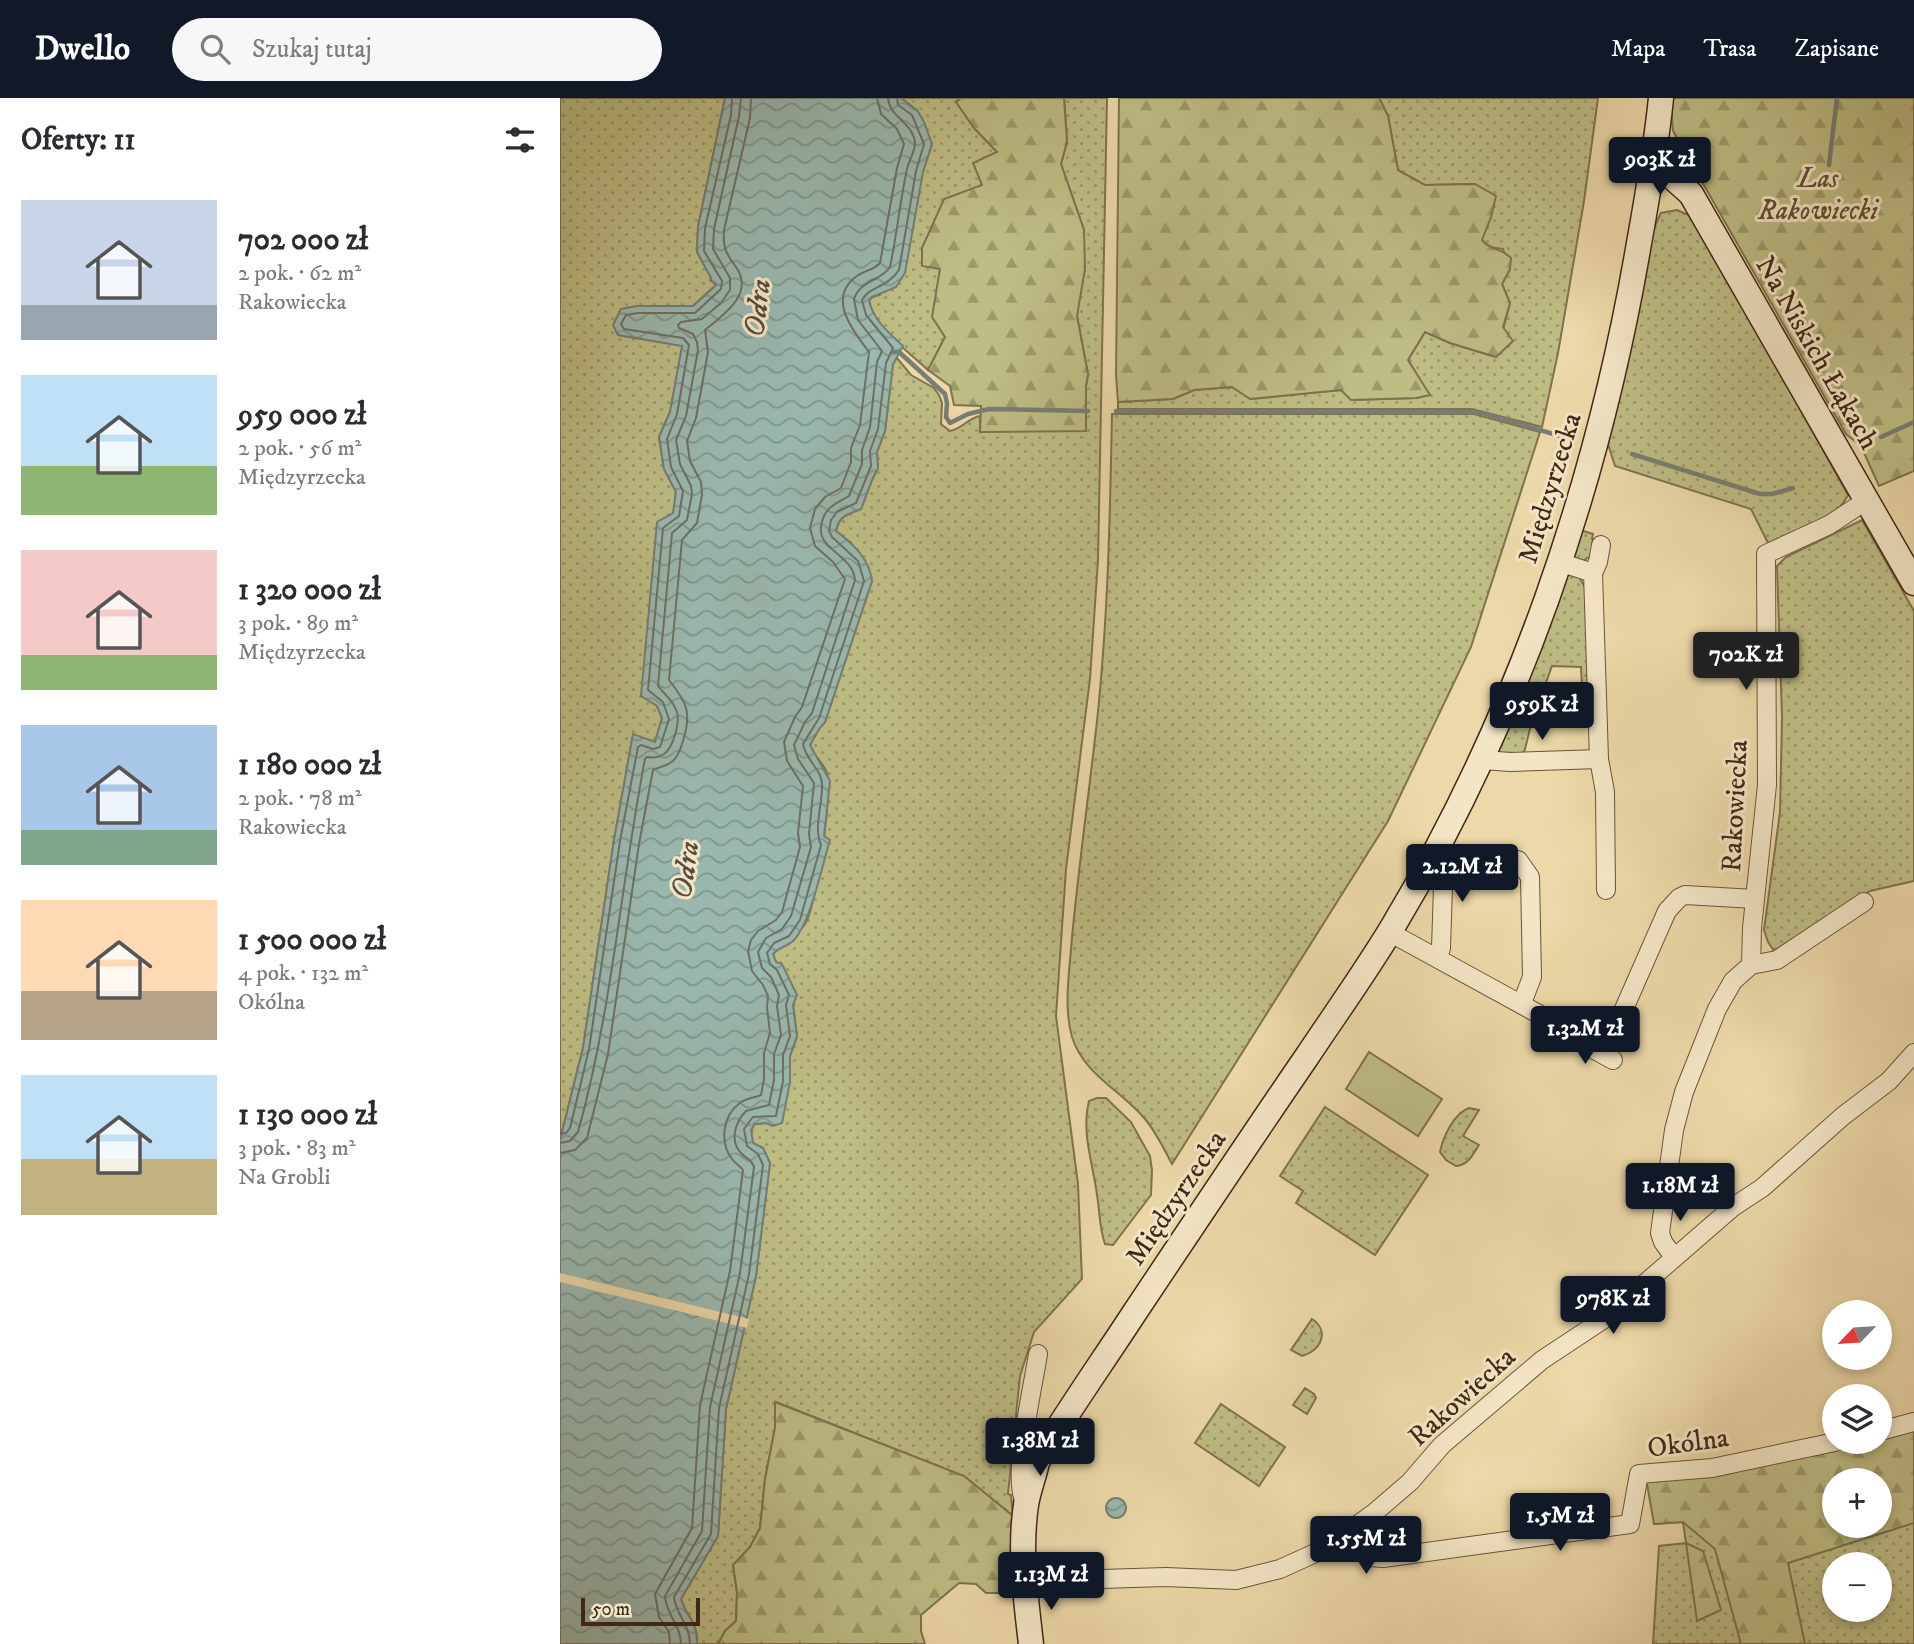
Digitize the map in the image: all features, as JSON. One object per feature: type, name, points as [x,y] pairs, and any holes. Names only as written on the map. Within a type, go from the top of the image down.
[{"type":"street","name":"Międzyrzecka","points":[[1031,1644],[1023,1533],[1026,1503],[1037,1462],[1389,932],[1483,760],[1516,682],[1590,466],[1610,390],[1629,304],[1653,166],[1661,98]]},
{"type":"street","name":"Na Niskich Łąkach","points":[[1653,166],[1672,177],[1690,194],[1914,583]]},
{"type":"street","name":"Rakowiecka","points":[[1751,965],[1767,785],[1766,554],[1829,525],[1867,500]]},
{"type":"street","points":[[1601,545],[1593,572],[1599,759],[1604,781],[1606,890]]},
{"type":"street","points":[[1559,562],[1593,572]]},
{"type":"street","points":[[1483,760],[1510,762],[1599,759]]},
{"type":"street","points":[[1518,860],[1530,877],[1532,977],[1522,1003]]},
{"type":"street","points":[[1423,874],[1440,882],[1443,887],[1441,948],[1438,958]]},
{"type":"street","points":[[1586,1040],[1605,1035],[1620,1018],[1667,911],[1679,898],[1694,895],[1755,899]]},
{"type":"street","points":[[1674,1257],[1662,1242],[1660,1233],[1678,1118],[1693,1066],[1717,1009],[1733,981],[1751,965],[1777,960],[1864,902]]},
{"type":"street","points":[[1389,932],[1522,1003],[1586,1040],[1593,1049],[1612,1060]]},
{"type":"street","name":"Rakowiecka","points":[[1025,1584],[1166,1577],[1236,1580],[1280,1569],[1324,1549],[1410,1482],[1442,1445],[1542,1360],[1604,1319],[1733,1207],[1762,1188],[1843,1116],[1889,1080],[1914,1053]]},
{"type":"street","points":[[1026,1503],[1021,1479],[1038,1354]]},
{"type":"street","points":[[1892,1428],[1914,1422]]},
{"type":"street","name":"Okólna","points":[[1349,1531],[1370,1557],[1384,1558],[1630,1524],[1639,1474],[1712,1468],[1822,1445]]},
{"type":"green space","points":[[560,98],[725,98],[698,227],[697,252],[716,285],[693,306],[638,306],[622,309],[618,335],[683,345],[670,412],[659,437],[664,469],[676,492],[657,706],[662,718],[655,742],[633,735],[614,840],[583,1048],[560,1140]]},
{"type":"green space","points":[[901,98],[961,98],[957,102],[974,128],[997,152],[940,269],[937,291],[945,337],[928,370],[885,330],[869,301],[880,295],[932,144]]},
{"type":"green space","points":[[961,98],[1064,98],[1067,142],[1061,164],[1084,230],[1085,269],[1077,316],[1088,374],[1086,431],[980,432],[981,406],[954,405],[950,386],[928,370],[945,337],[932,317],[940,269],[922,266],[922,248],[944,199],[982,185],[973,163],[997,152],[974,128],[956,102]]},
{"type":"green space","points":[[1064,98],[1107,98],[1098,560],[1090,679],[1066,869],[1056,1016],[1078,1184],[1082,1279],[1034,1332],[1020,1376],[1008,1494],[1011,1495],[1013,1516],[964,1476],[776,1402],[775,1428],[765,1479],[760,1528],[750,1547],[733,1565],[737,1592],[736,1621],[725,1631],[718,1644],[697,1644],[694,1624],[681,1599],[718,1536],[726,1409],[756,1276],[770,1163],[763,1148],[753,1143],[751,1130],[755,1124],[766,1123],[790,1082],[790,1056],[797,1037],[793,1004],[773,954],[805,924],[814,897],[828,802],[828,784],[826,769],[810,745],[825,722],[872,581],[851,543],[836,531],[837,526],[848,514],[861,509],[878,468],[877,452],[885,431],[893,364],[897,358],[911,375],[934,388],[942,403],[941,424],[950,431],[980,416],[980,432],[1086,386],[1088,374],[1077,316],[1084,230],[1061,164],[1067,142]]},
{"type":"green space","points":[[1119,98],[1379,98],[1388,116],[1398,170],[1425,185],[1475,184],[1496,196],[1482,240],[1511,258],[1510,269],[1502,284],[1510,303],[1503,327],[1513,341],[1496,357],[1425,332],[1408,360],[1430,395],[1416,398],[1351,400],[1341,390],[1250,399],[1232,387],[1194,390],[1173,399],[1118,402]]},
{"type":"green space","points":[[1379,98],[1598,98],[1584,201],[1558,353],[1542,427],[1472,409],[1118,409],[1118,402],[1173,399],[1194,390],[1232,387],[1251,399],[1341,390],[1352,400],[1416,398],[1429,395],[1408,360],[1425,332],[1496,357],[1510,303],[1502,284],[1510,269],[1503,249],[1488,247],[1481,240],[1491,217],[1474,184],[1425,185],[1398,170],[1388,116]]},
{"type":"green space","name":"Las Rakowiecki","points":[[1670,98],[1914,98],[1914,471],[1879,486],[1861,446],[1846,434],[1673,131]]},
{"type":"green space","points":[[1677,210],[1693,217],[1848,495],[1842,505],[1824,520],[1768,543],[1751,509],[1615,466],[1608,444],[1639,310],[1651,234],[1661,213]]},
{"type":"green space","points":[[1112,414],[1474,414],[1540,432],[1471,647],[1388,821],[1172,1164],[1145,1119],[1085,1062],[1069,1025],[1068,987],[1072,937],[1104,644]]},
{"type":"green space","points":[[1862,520],[1914,611],[1914,881],[1870,891],[1774,951],[1764,930],[1780,812],[1782,718],[1777,566],[1786,557]]},
{"type":"green space","points":[[1577,529],[1593,534],[1592,539],[1596,540],[1592,555],[1583,561],[1572,559]]},
{"type":"green space","points":[[1568,572],[1579,577],[1586,589],[1588,686],[1582,688],[1581,667],[1552,666],[1532,721],[1524,753],[1497,754],[1494,750]]},
{"type":"green space","points":[[1369,1052],[1442,1099],[1418,1136],[1346,1089]]},
{"type":"green space","points":[[1106,1098],[1131,1122],[1150,1156],[1152,1170],[1151,1195],[1113,1245],[1105,1244],[1103,1238],[1087,1136],[1089,1101]]},
{"type":"green space","points":[[1325,1107],[1428,1175],[1375,1255],[1296,1203],[1303,1191],[1280,1176]]},
{"type":"green space","points":[[1469,1108],[1479,1110],[1463,1136],[1479,1145],[1467,1162],[1456,1166],[1440,1152],[1450,1126]]},
{"type":"green space","points":[[1312,1319],[1321,1329],[1321,1340],[1314,1350],[1302,1356],[1291,1350]]},
{"type":"green space","points":[[1305,1388],[1316,1398],[1307,1414],[1293,1405]]},
{"type":"green space","points":[[775,1402],[964,1476],[1013,1516],[1011,1593],[986,1593],[976,1584],[959,1583],[921,1615],[921,1631],[925,1644],[718,1644],[725,1631],[736,1621],[737,1592],[733,1565],[750,1547],[760,1528],[765,1479],[775,1428]]},
{"type":"green space","points":[[1221,1404],[1285,1447],[1259,1486],[1195,1443]]},
{"type":"green space","points":[[1914,1429],[1914,1644],[1653,1644],[1659,1546],[1686,1543],[1683,1522],[1654,1524],[1762,1464],[1822,1450],[1822,1454],[1892,1454],[1892,1437]]},
{"type":"green space","points":[[1914,1429],[1914,1523],[1892,1530],[1892,1468],[1822,1468],[1822,1538],[1867,1538],[1788,1563],[1805,1644],[1741,1644],[1715,1549],[1683,1522],[1654,1524],[1646,1478],[1762,1464],[1822,1450],[1822,1454],[1892,1454],[1892,1434]]},
{"type":"green space","points":[[1557,1497],[1562,1499],[1566,1513],[1548,1517],[1547,1509]]},
{"type":"green space","points":[[1686,1543],[1703,1551],[1721,1610],[1697,1621]]},
{"type":"water","name":"Odra","points":[[725,98],[901,98],[917,110],[932,144],[923,172],[905,273],[896,287],[872,297],[869,301],[878,321],[903,346],[893,364],[885,431],[877,452],[878,468],[861,509],[841,519],[836,531],[860,553],[868,565],[872,581],[825,722],[810,745],[830,781],[824,836],[830,840],[811,906],[801,930],[792,942],[773,954],[776,962],[782,964],[797,995],[793,1005],[797,1036],[790,1056],[790,1082],[782,1123],[773,1126],[766,1123],[755,1124],[751,1130],[753,1143],[763,1148],[770,1163],[756,1276],[726,1409],[718,1536],[681,1599],[696,1630],[697,1644],[560,1644],[560,1140],[583,1048],[633,734],[655,742],[662,718],[657,706],[641,696],[657,522],[673,513],[676,492],[664,469],[659,437],[670,412],[682,346],[618,335],[613,325],[621,309],[637,306],[693,306],[716,285],[710,280],[697,252],[698,227]]},
{"type":"water","points":[[1116,1498],[1123,1501],[1126,1508],[1123,1515],[1116,1518],[1109,1515],[1106,1508],[1109,1501]]},
{"type":"pier","points":[[560,1273],[749,1319],[747,1328],[560,1282]]},
{"type":"waterway","points":[[1829,165],[1837,98]]},
{"type":"waterway","points":[[894,352],[899,352],[945,394],[946,417],[950,423],[968,414],[989,409],[1088,411]]},
{"type":"waterway","points":[[1116,411],[1467,412],[1483,413],[1560,436]]},
{"type":"waterway","points":[[1881,437],[1914,422]]},
{"type":"waterway","points":[[1632,454],[1760,494],[1772,494],[1793,488]]}]
